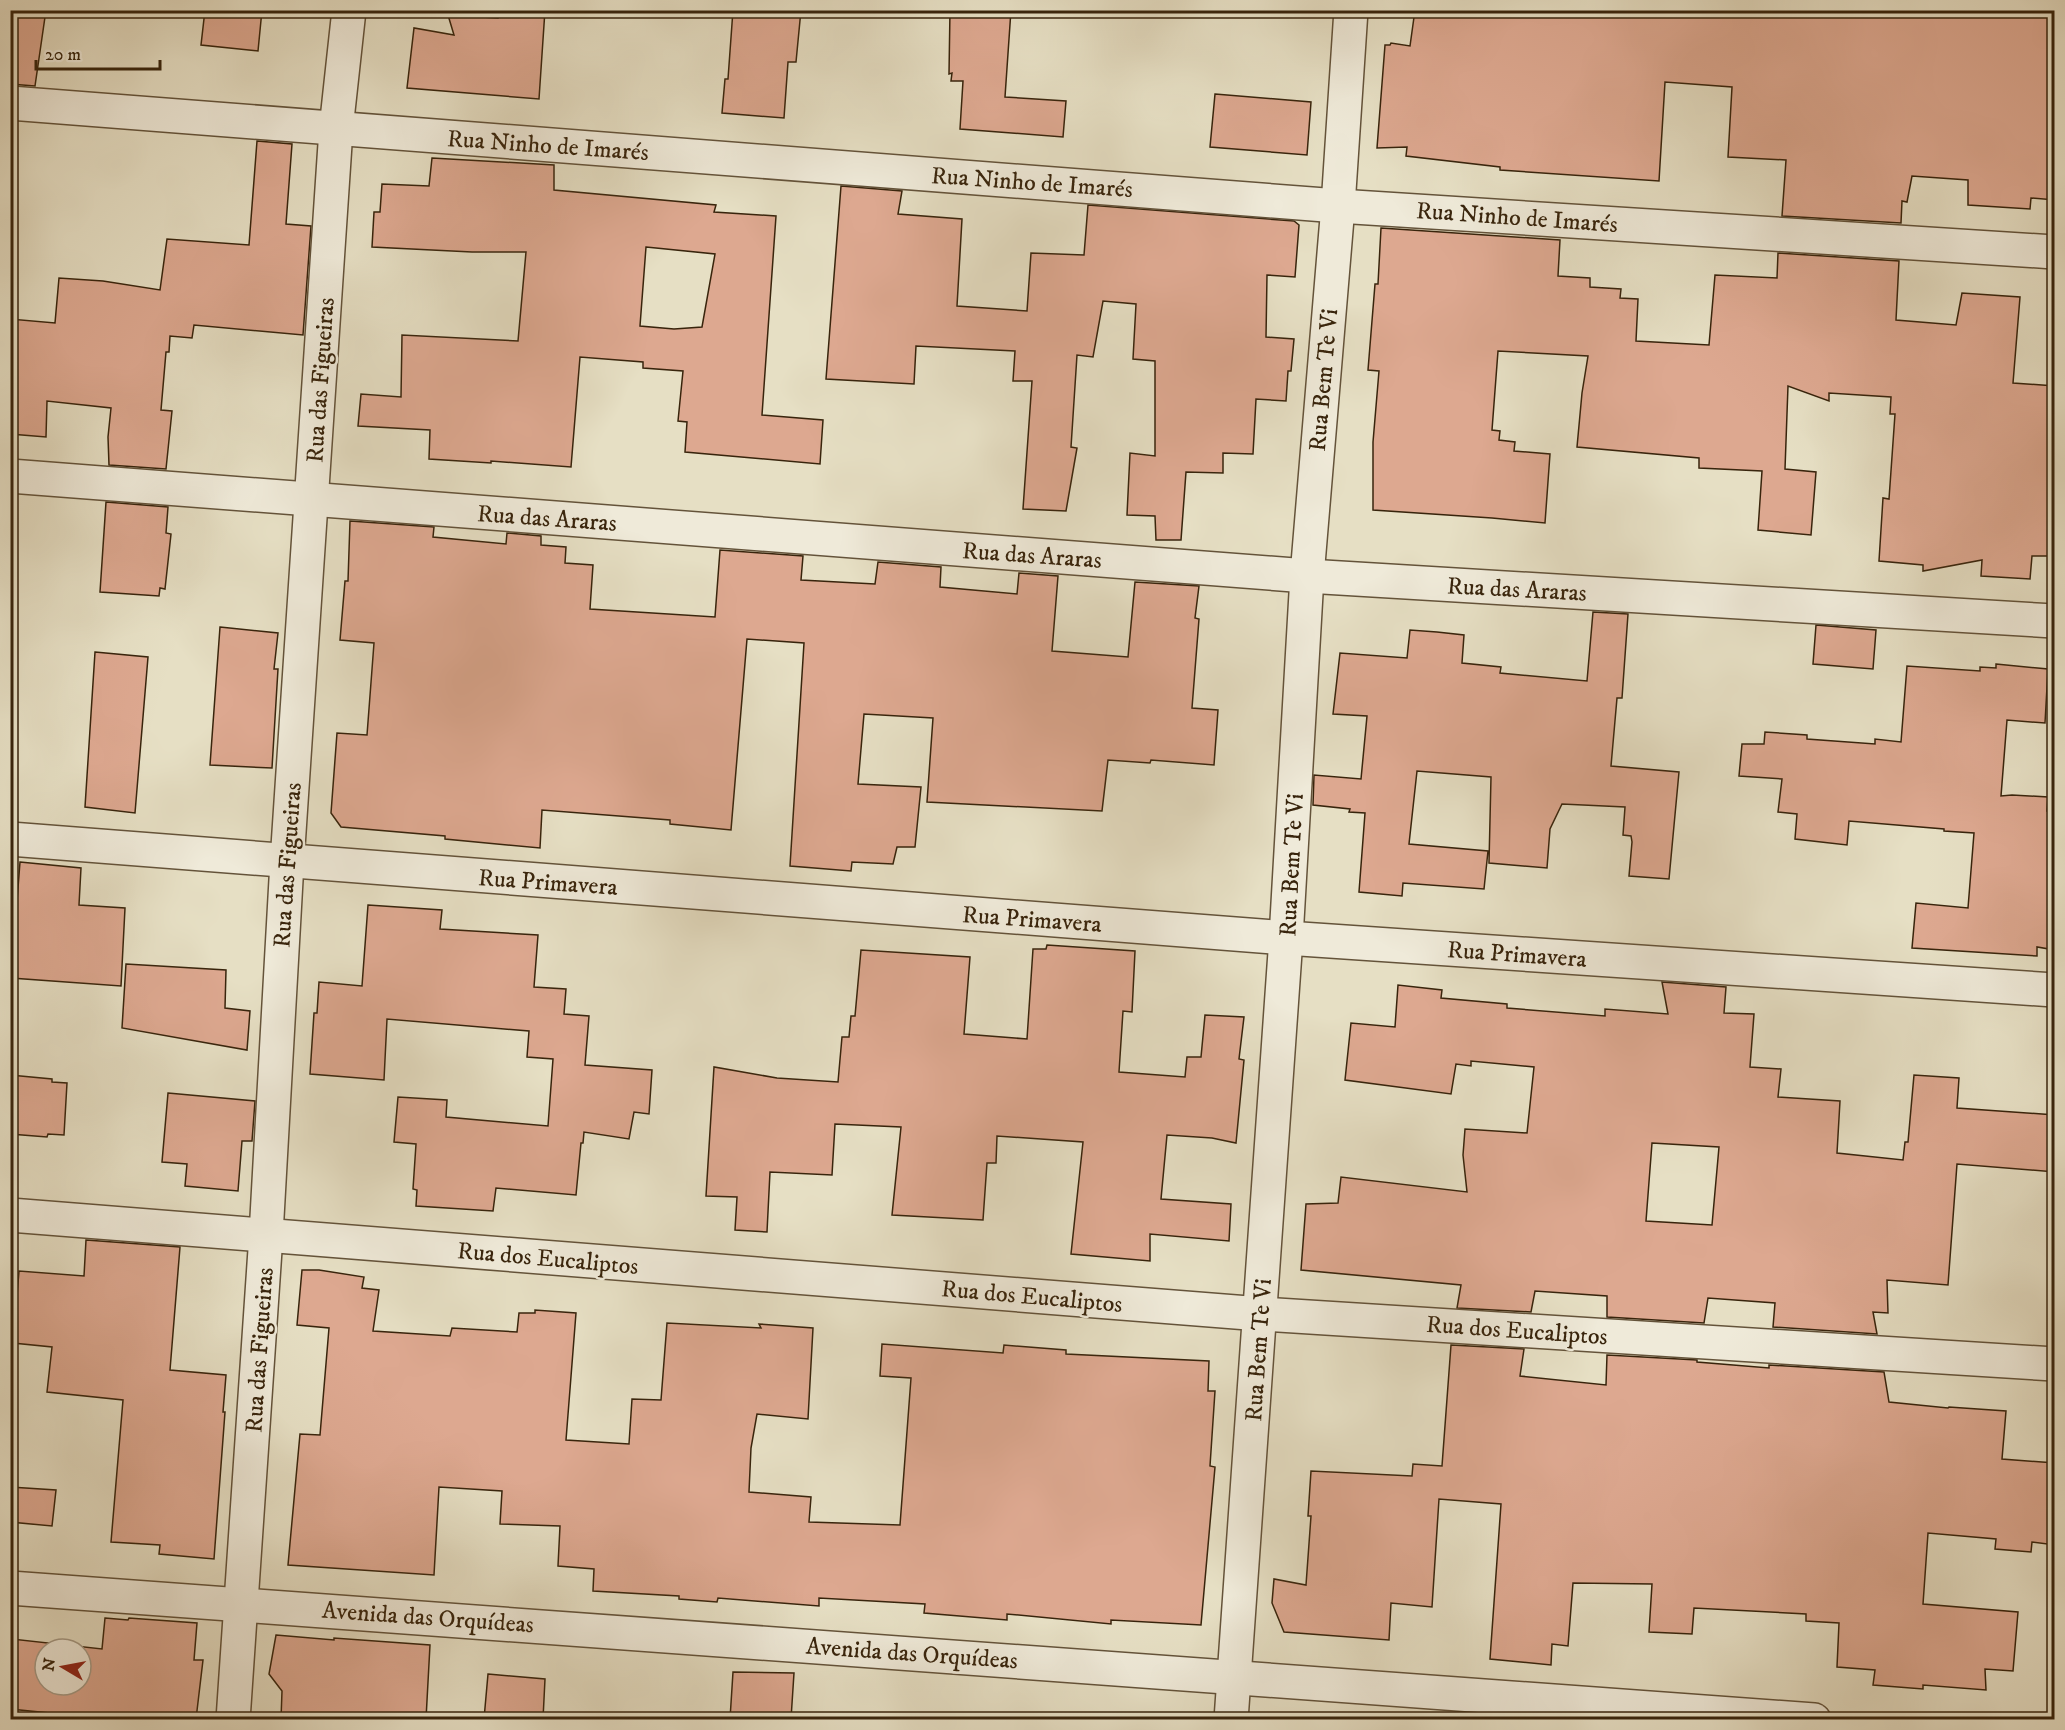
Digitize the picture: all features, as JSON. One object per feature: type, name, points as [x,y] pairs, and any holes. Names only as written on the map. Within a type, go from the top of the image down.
[{"type":"street","name":"Rua das Figueiras","points":[[233,1719],[266,1235],[286,862],[336,129],[349,10]]},
{"type":"street","name":"Rua Bem Te Vi","points":[[1231,1719],[1286,938],[1307,576],[1338,206],[1351,10]]},
{"type":"street","name":"Rua Ninho de Imarés","points":[[10,103],[1338,206],[2055,252]]},
{"type":"street","name":"Rua das Araras","points":[[10,476],[1307,576],[2055,621]]},
{"type":"street","name":"Rua Primavera","points":[[10,839],[1286,938],[2055,990]]},
{"type":"street","name":"Rua dos Eucaliptos","points":[[10,1215],[1260,1314],[2055,1364]]},
{"type":"street","name":"Avenida das Orquídeas","points":[[10,1588],[1814,1719]]},
{"type":"building","points":[[10,10],[46,10],[35,86],[10,84]]},
{"type":"building","points":[[205,10],[262,10],[258,51],[201,45]]},
{"type":"building","points":[[499,10],[545,10],[539,99],[407,88],[414,28],[454,35],[448,15],[498,18]]},
{"type":"building","points":[[733,10],[801,10],[796,62],[788,62],[784,118],[722,113],[725,79],[728,79]]},
{"type":"building","points":[[950,10],[1011,10],[1005,97],[1066,101],[1063,137],[960,129],[963,81],[951,81],[952,73],[949,74]]},
{"type":"building","points":[[1415,10],[1505,17],[1506,10],[2055,10],[2055,200],[2031,198],[2030,209],[1968,205],[1968,180],[1912,176],[1907,202],[1902,201],[1901,223],[1782,216],[1786,160],[1728,157],[1732,87],[1665,82],[1659,181],[1500,170],[1500,167],[1406,156],[1407,147],[1377,148],[1385,45],[1391,43],[1410,46]]},
{"type":"building","points":[[1215,94],[1311,102],[1307,155],[1210,147]]},
{"type":"building","points":[[257,141],[292,144],[286,224],[311,226],[303,335],[194,325],[192,338],[170,336],[169,352],[166,352],[161,410],[172,411],[166,469],[109,465],[108,437],[111,408],[47,401],[46,437],[10,434],[10,319],[55,323],[59,278],[103,281],[160,290],[167,239],[249,245]]},
{"type":"building","points":[[432,158],[554,165],[554,190],[716,205],[714,212],[776,216],[762,415],[823,420],[820,464],[685,452],[687,422],[678,421],[683,371],[643,368],[643,362],[580,357],[571,467],[429,459],[430,430],[358,426],[361,394],[401,397],[402,335],[518,341],[526,252],[372,247],[374,212],[380,212],[382,184],[429,186]],"holes":[[[646,247],[715,254],[702,327],[674,329],[640,326]]]},
{"type":"building","points":[[841,186],[902,191],[898,214],[962,219],[957,306],[1027,311],[1031,253],[1084,255],[1088,205],[1294,221],[1299,225],[1295,277],[1267,275],[1266,337],[1294,339],[1291,371],[1288,371],[1286,401],[1256,399],[1253,454],[1223,453],[1223,473],[1186,472],[1181,540],[1156,540],[1155,516],[1127,515],[1130,453],[1155,456],[1155,361],[1133,359],[1136,304],[1103,301],[1093,357],[1077,355],[1071,447],[1077,448],[1066,511],[1023,509],[1032,381],[1013,381],[1015,351],[916,346],[914,384],[826,379]]},
{"type":"building","points":[[1381,228],[1560,240],[1558,276],[1590,278],[1590,287],[1621,289],[1620,298],[1638,299],[1636,341],[1709,345],[1715,275],[1777,278],[1778,253],[1899,261],[1896,320],[1956,325],[1962,293],[2020,297],[2013,383],[2055,386],[2055,556],[2032,556],[2030,579],[1981,576],[1982,560],[1923,571],[1923,565],[1879,561],[1883,498],[1889,499],[1895,414],[1890,414],[1891,397],[1829,393],[1829,401],[1788,386],[1785,469],[1816,472],[1811,535],[1758,530],[1762,471],[1699,468],[1699,458],[1577,447],[1588,356],[1498,351],[1492,430],[1500,431],[1499,440],[1515,442],[1514,451],[1550,454],[1545,523],[1373,510],[1373,442],[1379,371],[1368,370],[1375,284],[1378,284]]},
{"type":"building","points":[[106,502],[168,507],[166,533],[171,534],[165,589],[160,588],[159,596],[100,592]]},
{"type":"building","points":[[350,521],[434,527],[433,537],[506,544],[507,533],[541,536],[541,545],[566,547],[565,563],[593,565],[590,609],[715,617],[720,550],[803,556],[801,580],[875,584],[878,562],[941,567],[940,587],[1017,594],[1019,573],[1058,576],[1052,651],[1128,657],[1135,582],[1199,586],[1195,618],[1199,619],[1192,708],[1218,710],[1214,765],[1151,760],[1150,763],[1108,760],[1102,811],[927,802],[933,718],[864,714],[858,784],[921,787],[915,847],[897,847],[893,864],[852,862],[851,871],[790,866],[804,643],[747,639],[731,830],[670,824],[670,820],[542,810],[540,848],[445,839],[445,836],[341,827],[331,813],[337,733],[367,735],[374,643],[340,640],[345,581],[348,581]]},
{"type":"building","points":[[1593,612],[1628,614],[1622,698],[1617,698],[1611,766],[1679,772],[1669,879],[1629,876],[1632,842],[1631,836],[1623,835],[1625,807],[1562,804],[1550,829],[1547,868],[1489,863],[1491,777],[1417,771],[1409,844],[1488,851],[1484,889],[1403,883],[1402,896],[1359,892],[1365,813],[1313,805],[1314,775],[1361,779],[1367,716],[1333,714],[1340,653],[1407,658],[1410,630],[1464,635],[1462,663],[1501,667],[1500,673],[1587,681]]},
{"type":"building","points":[[1816,625],[1876,630],[1873,669],[1813,664]]},
{"type":"building","points":[[220,627],[278,633],[274,669],[278,669],[272,768],[210,765]]},
{"type":"building","points":[[95,652],[148,657],[135,813],[85,807]]},
{"type":"building","points":[[1996,664],[2048,669],[2045,723],[2007,720],[2001,796],[2048,797],[2047,811],[2055,811],[2055,950],[2037,947],[2037,956],[1912,948],[1916,903],[1968,908],[1974,833],[1849,821],[1847,845],[1795,839],[1797,814],[1778,812],[1782,779],[1739,776],[1742,744],[1764,744],[1765,732],[1807,735],[1807,739],[1875,744],[1875,739],[1901,742],[1907,666],[1980,671],[1980,667],[1996,668]]},
{"type":"building","points":[[20,862],[81,868],[79,905],[125,908],[121,986],[11,978]]},
{"type":"building","points":[[368,905],[442,910],[440,929],[538,935],[534,987],[566,989],[564,1014],[589,1016],[585,1065],[652,1070],[649,1114],[634,1112],[629,1139],[584,1132],[576,1195],[496,1188],[493,1211],[416,1206],[417,1190],[413,1189],[416,1144],[394,1142],[398,1097],[447,1100],[446,1117],[548,1126],[553,1059],[527,1057],[529,1031],[387,1019],[384,1080],[310,1074],[314,1013],[317,1013],[319,982],[362,986]]},
{"type":"building","points":[[1047,945],[1135,951],[1132,1012],[1123,1011],[1119,1072],[1185,1077],[1187,1057],[1201,1057],[1205,1015],[1244,1017],[1239,1059],[1244,1060],[1236,1143],[1212,1138],[1167,1135],[1161,1199],[1231,1204],[1229,1241],[1150,1234],[1150,1261],[1071,1254],[1083,1142],[997,1136],[996,1163],[987,1163],[983,1220],[892,1215],[901,1127],[835,1124],[832,1175],[770,1172],[767,1232],[735,1230],[737,1197],[706,1196],[714,1067],[777,1078],[838,1082],[842,1037],[849,1037],[851,1016],[855,1016],[861,950],[970,957],[964,1034],[1027,1039],[1033,949],[1046,949]]},
{"type":"building","points":[[126,964],[226,970],[225,1008],[250,1011],[247,1050],[122,1028]]},
{"type":"building","points":[[1662,982],[1726,987],[1724,1013],[1754,1014],[1750,1067],[1781,1069],[1778,1097],[1840,1101],[1837,1153],[1903,1160],[1905,1142],[1908,1142],[1914,1075],[1959,1078],[1957,1108],[2055,1115],[2055,1172],[1957,1164],[1948,1285],[1887,1280],[1888,1313],[1873,1312],[1877,1334],[1773,1327],[1775,1303],[1708,1298],[1704,1323],[1607,1317],[1607,1296],[1535,1291],[1531,1312],[1457,1308],[1461,1285],[1301,1270],[1306,1204],[1338,1203],[1341,1177],[1467,1192],[1463,1155],[1465,1129],[1527,1133],[1534,1067],[1471,1061],[1471,1066],[1456,1064],[1451,1094],[1345,1080],[1351,1023],[1395,1027],[1398,985],[1442,990],[1441,998],[1507,1004],[1507,1008],[1605,1016],[1605,1009],[1668,1014]],"holes":[[[1652,1143],[1719,1147],[1712,1225],[1646,1221]]]},
{"type":"building","points":[[10,1075],[52,1079],[52,1082],[67,1083],[64,1135],[48,1134],[47,1137],[10,1134]]},
{"type":"building","points":[[168,1093],[255,1101],[252,1141],[242,1141],[238,1191],[185,1186],[187,1164],[162,1162]]},
{"type":"building","points":[[86,1240],[180,1247],[170,1370],[226,1375],[214,1559],[159,1554],[160,1545],[111,1542],[123,1400],[47,1392],[52,1347],[13,1343],[19,1271],[84,1276]]},
{"type":"building","points":[[302,1270],[319,1270],[364,1277],[362,1288],[379,1290],[373,1331],[450,1336],[452,1328],[517,1332],[519,1313],[535,1313],[535,1310],[576,1313],[566,1440],[629,1444],[632,1399],[661,1400],[667,1323],[761,1328],[759,1324],[813,1328],[808,1419],[757,1414],[751,1448],[749,1492],[811,1497],[809,1522],[900,1525],[911,1378],[880,1376],[882,1344],[1003,1353],[1004,1345],[1066,1350],[1066,1354],[1209,1361],[1208,1391],[1215,1391],[1210,1466],[1215,1467],[1201,1625],[1111,1620],[1111,1624],[1007,1614],[1007,1620],[924,1613],[925,1604],[819,1598],[819,1606],[718,1598],[717,1602],[679,1599],[679,1596],[593,1591],[594,1569],[558,1566],[560,1526],[500,1524],[502,1491],[439,1487],[434,1575],[288,1565],[300,1434],[320,1435],[329,1328],[297,1325]]},
{"type":"building","points":[[1451,1345],[1524,1349],[1520,1376],[1606,1385],[1607,1355],[1697,1360],[1697,1362],[1769,1368],[1769,1365],[1884,1372],[1889,1402],[2006,1411],[2002,1459],[2055,1463],[2055,1545],[2032,1542],[2031,1552],[1995,1549],[1996,1539],[1928,1533],[1923,1604],[2018,1612],[2013,1671],[1985,1669],[1986,1690],[1923,1685],[1923,1689],[1873,1685],[1875,1670],[1837,1667],[1839,1623],[1806,1621],[1806,1614],[1694,1608],[1692,1634],[1649,1632],[1652,1584],[1573,1583],[1568,1646],[1552,1644],[1551,1665],[1490,1659],[1501,1504],[1439,1499],[1432,1607],[1391,1603],[1389,1640],[1284,1632],[1272,1603],[1274,1579],[1306,1585],[1311,1516],[1308,1516],[1311,1471],[1412,1476],[1413,1464],[1442,1466]]},
{"type":"building","points":[[10,1487],[56,1490],[52,1526],[10,1522]]},
{"type":"building","points":[[105,1618],[197,1623],[194,1660],[203,1660],[196,1719],[110,1719],[10,1709],[12,1639],[33,1641],[33,1697],[93,1697],[93,1648],[102,1649]]},
{"type":"building","points":[[276,1635],[430,1645],[426,1719],[281,1719],[282,1691],[269,1674]]},
{"type":"building","points":[[733,1672],[794,1673],[791,1719],[730,1719]]},
{"type":"building","points":[[488,1674],[545,1679],[543,1719],[484,1719]]}]
